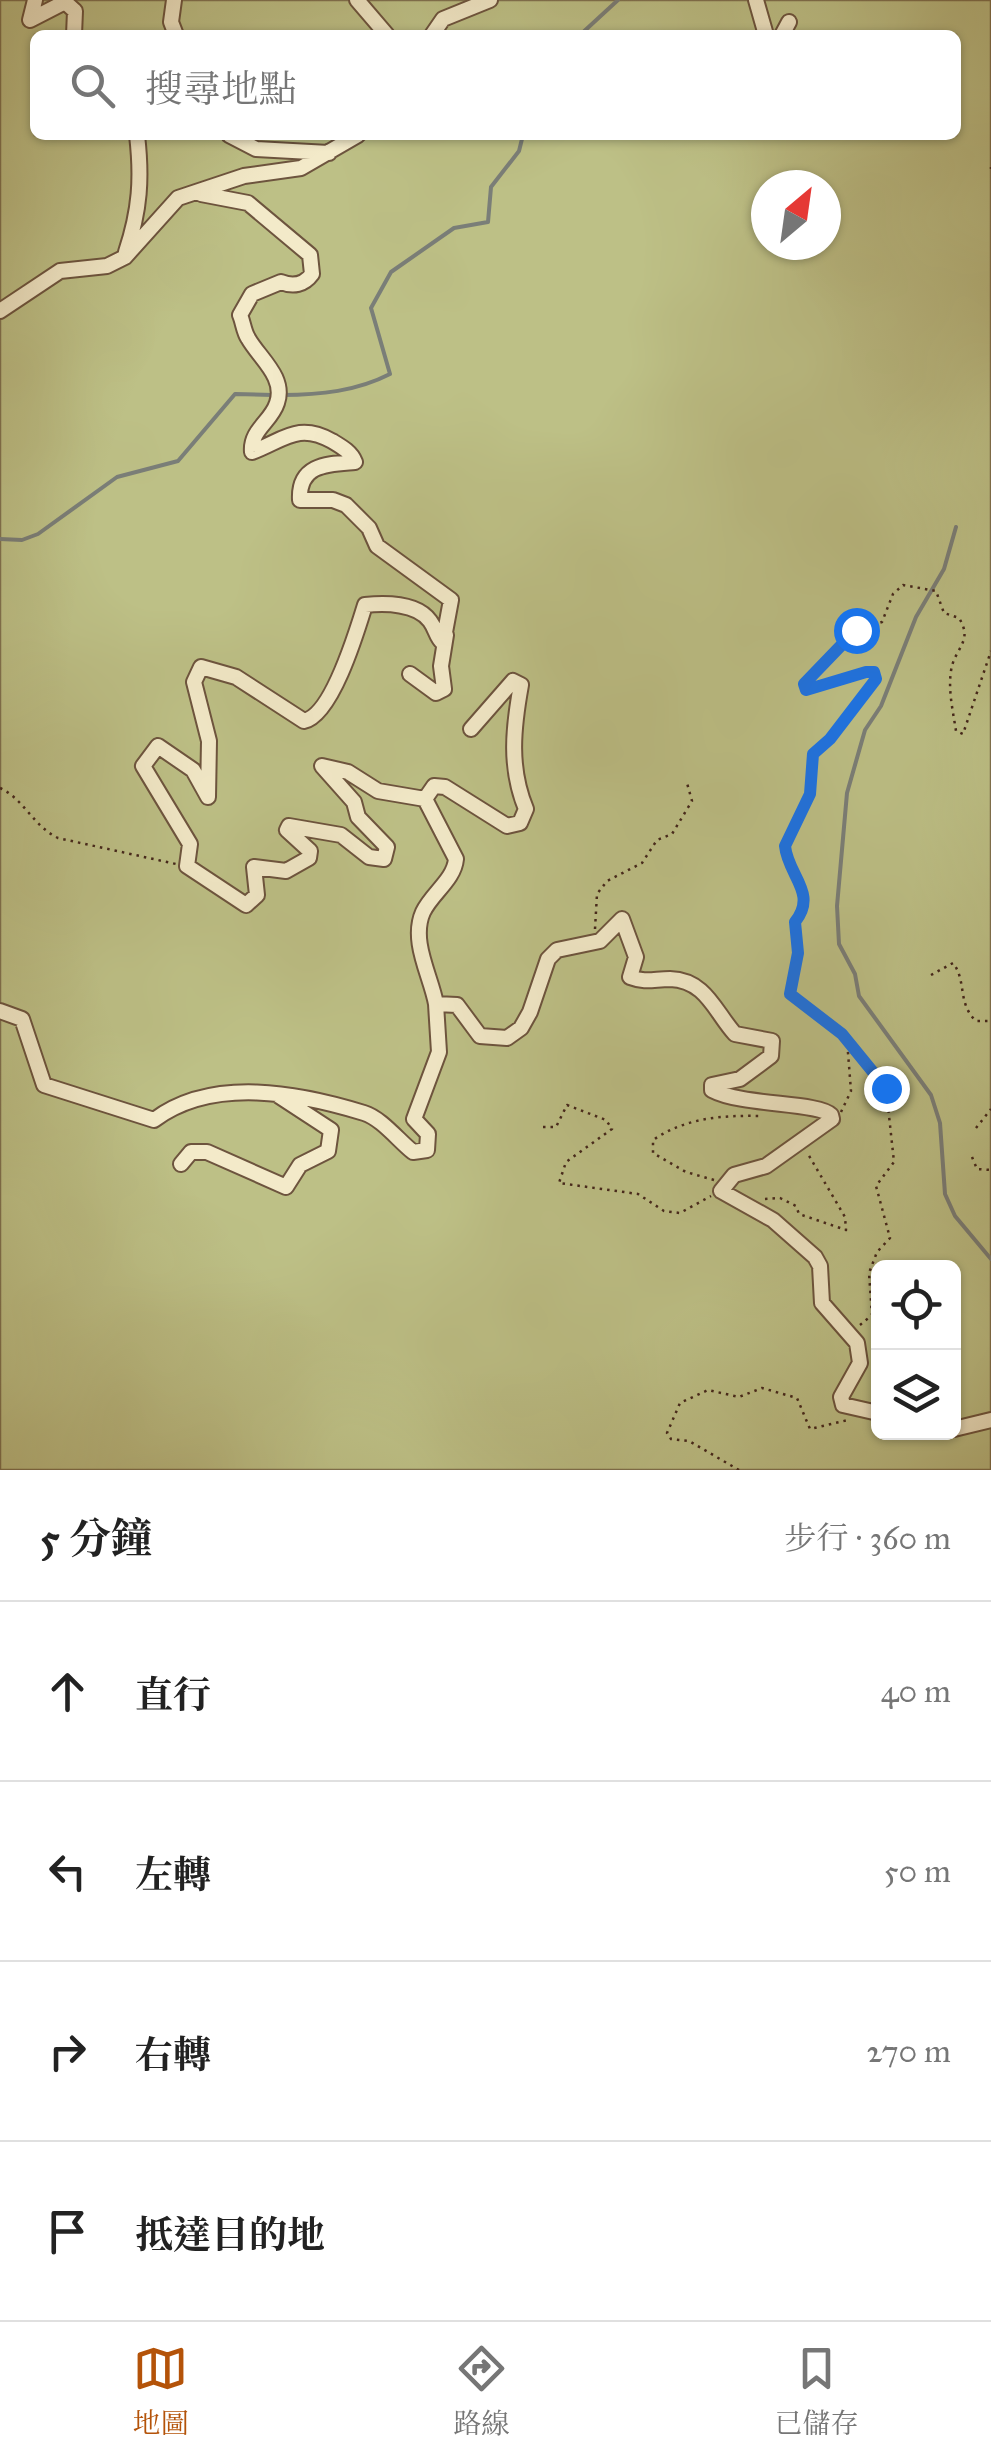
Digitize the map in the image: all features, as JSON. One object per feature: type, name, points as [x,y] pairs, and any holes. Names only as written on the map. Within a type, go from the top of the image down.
[{"type":"street","points":[[34,0],[30,20],[65,2],[76,11],[74,30]]},
{"type":"street","points":[[174,0],[171,22],[174,30]]},
{"type":"street","points":[[357,0],[383,30]]},
{"type":"street","points":[[435,30],[443,19],[490,0]]},
{"type":"street","points":[[756,0],[765,30]]},
{"type":"street","points":[[124,258],[140,211],[142,170],[138,140]]},
{"type":"street","points":[[239,140],[256,149],[330,153]]},
{"type":"street","points":[[0,311],[40,280],[60,271],[107,266],[124,258],[178,198],[200,194],[244,176],[301,168],[350,140]]},
{"type":"street","points":[[200,194],[248,202],[310,254],[312,274],[307,281],[290,286],[280,282],[252,294],[240,315],[248,338],[262,354],[278,388],[278,402],[256,433],[252,452],[282,435],[307,431],[354,456],[351,464],[336,459],[310,472],[300,500],[333,500],[360,517],[377,546],[451,600],[440,666],[444,689],[436,693],[410,674]]},
{"type":"street","points":[[425,799],[378,792],[348,772],[322,766],[354,802],[358,817],[387,846],[384,859],[369,857],[341,835],[288,826],[287,830],[310,851],[310,858],[286,872],[254,867],[257,895],[246,905],[187,866],[190,844],[171,805],[144,766],[158,746],[193,770],[208,797],[208,741],[194,682],[201,667],[236,677],[304,722],[312,720],[328,698],[365,605],[390,602],[420,613],[429,619],[439,642],[447,630]]},
{"type":"street","points":[[425,799],[434,786],[445,787],[507,826],[520,823],[526,809],[516,785],[516,759],[510,740],[521,685],[514,681],[471,729]]},
{"type":"street","points":[[0,1011],[22,1019],[44,1085],[154,1120],[178,1102],[196,1098],[238,1093],[307,1097],[367,1114],[413,1152],[426,1150],[428,1134],[414,1119],[439,1052],[436,1004],[422,968],[421,916],[452,875],[456,859],[425,799]]},
{"type":"street","points":[[436,1004],[457,1005],[480,1036],[508,1038],[521,1028],[530,1012],[548,959],[557,950],[600,941],[622,919],[636,957],[630,978],[645,983],[671,979],[691,983],[720,1008],[735,1034],[772,1041],[771,1056],[740,1079],[712,1085],[712,1090],[758,1104],[828,1110],[832,1119],[766,1166],[734,1174],[723,1187],[781,1225],[795,1244],[815,1257],[820,1266],[822,1303],[852,1334],[860,1363],[841,1397],[843,1405],[871,1411]]},
{"type":"street","points":[[181,1164],[191,1152],[207,1152],[286,1187],[300,1165],[328,1151],[331,1130],[278,1096]]},
{"type":"street","points":[[961,1427],[991,1420]]},
{"type":"path","points":[[852,1334],[872,1315],[869,1274],[876,1252],[890,1238],[876,1186],[894,1162],[886,1088],[842,1034],[790,994],[798,953],[795,922],[804,912],[805,895],[785,846],[810,794],[813,754],[830,739],[876,679],[874,672],[866,672],[806,690],[804,684],[856,630],[882,622],[893,594],[904,586],[936,590],[944,613],[959,618],[965,628],[966,640],[951,665],[950,693],[956,730],[963,734],[991,651]]},
{"type":"path","points":[[592,940],[597,894],[607,881],[642,864],[657,840],[672,834],[692,801],[687,782]]},
{"type":"path","points":[[0,788],[13,794],[42,830],[58,838],[187,866]]},
{"type":"path","points":[[931,975],[953,962],[960,974],[960,997],[967,1013],[976,1022],[991,1021]]},
{"type":"path","points":[[832,1119],[844,1108],[851,1091],[850,1048]]},
{"type":"path","points":[[543,1127],[556,1127],[567,1104],[606,1120],[612,1129],[566,1162],[559,1183],[565,1187],[590,1184],[638,1194],[664,1211],[680,1213],[723,1187]]},
{"type":"path","points":[[723,1187],[653,1152],[653,1140],[675,1124],[694,1119],[708,1122],[796,1108]]},
{"type":"path","points":[[976,1128],[991,1109]]},
{"type":"path","points":[[753,1208],[762,1200],[780,1198],[796,1206],[799,1214],[846,1230],[845,1218],[808,1157],[805,1139]]},
{"type":"path","points":[[972,1157],[977,1170],[991,1170]]},
{"type":"path","points":[[738,1470],[690,1441],[670,1439],[670,1422],[680,1402],[708,1390],[739,1397],[762,1388],[797,1398],[810,1429],[849,1420]]},
{"type":"green space","points":[[0,0],[991,0],[991,1470],[0,1470]]},
{"type":"waterway","points":[[585,30],[618,0]]},
{"type":"waterway","points":[[282,395],[338,391],[390,374],[371,308],[391,272],[454,228],[488,222],[491,187],[519,151],[522,140]]},
{"type":"waterway","points":[[0,539],[22,540],[38,534],[117,477],[178,461],[235,394],[273,395]]},
{"type":"waterway","points":[[956,527],[944,569],[916,617],[881,706],[865,730],[847,793],[837,906],[839,944],[855,974],[859,996],[931,1095],[940,1123],[945,1194],[955,1216],[991,1259]]},
{"type":"route","points":[[856,630],[842,649],[804,684],[806,690],[835,678],[866,672],[874,672],[876,679],[830,739],[813,754],[810,794],[785,846],[786,858],[805,895],[804,912],[795,922],[798,953],[790,994],[842,1034],[886,1088]]}]
